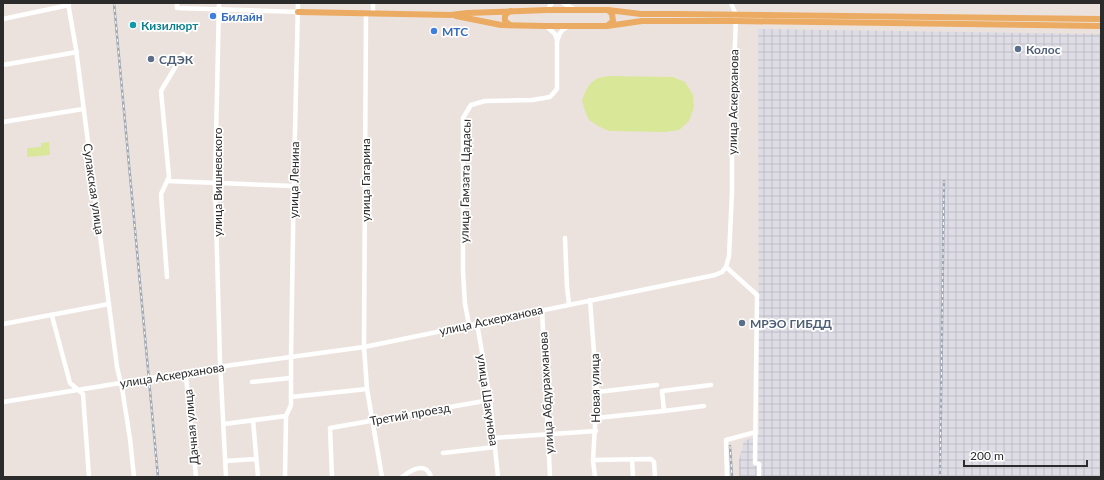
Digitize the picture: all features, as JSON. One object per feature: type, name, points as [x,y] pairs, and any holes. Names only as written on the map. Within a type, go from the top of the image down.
[{"type":"main road","points":[[298,12],[451,15],[513,10],[608,10],[641,14],[736,18],[1101,26]]},
{"type":"main road","points":[[511,25],[505,21],[504,17],[508,12],[513,10]]},
{"type":"main road","points":[[607,26],[613,21],[612,14],[608,10]]},
{"type":"main road","points":[[451,15],[501,25],[567,27],[607,26],[642,21],[736,18],[1101,19]]},
{"type":"street","points":[[176,3],[177,8],[298,12]]},
{"type":"street","name":"улица Вишневского","points":[[219,3],[216,183],[220,361],[226,477]]},
{"type":"street","name":"улица Ленина","points":[[284,477],[286,416],[291,406],[290,357],[298,3]]},
{"type":"street","name":"улица Гагарина","points":[[373,3],[369,13],[364,347],[367,389],[382,477]]},
{"type":"street","points":[[547,10],[552,3]]},
{"type":"street","points":[[563,3],[576,10]]},
{"type":"street","points":[[730,3],[736,18]]},
{"type":"street","points":[[3,19],[68,4]]},
{"type":"street","name":"Сулакская улица","points":[[68,4],[77,52],[83,109],[109,304],[130,439],[134,477]]},
{"type":"street","name":"улица Аскерханова","points":[[3,402],[232,365],[364,347],[715,275],[722,272],[726,267],[729,256],[736,18]]},
{"type":"street","points":[[546,26],[554,34],[557,42]]},
{"type":"street","points":[[557,42],[559,34],[567,27]]},
{"type":"street","name":"улица Гамзата Цадасы","points":[[469,325],[464,304],[463,272],[463,118],[471,105],[485,100],[532,100],[550,97],[558,90],[557,42]]},
{"type":"street","points":[[3,65],[77,52]]},
{"type":"street","points":[[167,277],[161,194],[169,177],[161,91],[182,54]]},
{"type":"street","points":[[3,122],[83,109]]},
{"type":"street","points":[[167,181],[293,186]]},
{"type":"street","points":[[565,238],[569,304]]},
{"type":"street","points":[[726,267],[757,295],[755,463],[759,464],[759,477]]},
{"type":"street","name":"Новая улица","points":[[590,300],[597,392],[596,431],[593,460],[594,477]]},
{"type":"street","points":[[3,324],[52,316],[109,304]]},
{"type":"street","name":"улица Абдурахманова","points":[[542,310],[550,477]]},
{"type":"street","points":[[52,316],[70,383],[83,394],[89,477]]},
{"type":"street","name":"улица Шакунова","points":[[477,324],[490,400],[498,477]]},
{"type":"street","name":"Дачная улица","points":[[186,377],[196,477]]},
{"type":"street","points":[[252,382],[291,378]]},
{"type":"street","points":[[597,392],[657,385]]},
{"type":"street","points":[[664,412],[662,391],[711,385]]},
{"type":"street","points":[[291,397],[367,389]]},
{"type":"street","name":"Третий проезд","points":[[332,477],[330,428],[490,400]]},
{"type":"street","points":[[596,418],[664,412],[704,406]]},
{"type":"street","points":[[224,424],[286,416]]},
{"type":"street","points":[[252,420],[258,477]]},
{"type":"street","points":[[493,438],[596,431]]},
{"type":"street","points":[[727,477],[726,440],[756,432]]},
{"type":"street","points":[[444,453],[495,447]]},
{"type":"street","points":[[593,460],[646,458],[654,462],[655,477]]},
{"type":"street","points":[[225,461],[256,459]]},
{"type":"street","points":[[632,459],[634,477]]},
{"type":"street","points":[[402,477],[413,469],[424,468],[430,474]]},
{"type":"shaded area","points":[[758,29],[1101,34],[1101,477],[739,477],[739,460],[744,441],[759,435]]},
{"type":"green space","points":[[608,76],[673,77],[685,82],[693,95],[694,107],[689,121],[679,130],[665,132],[609,131],[598,126],[589,120],[582,100],[591,83],[598,78]]},
{"type":"green space","points":[[49,142],[50,155],[27,157],[27,148],[41,147],[41,143]]},
{"type":"railway","points":[[114,3],[158,477]]},
{"type":"railway","points":[[940,477],[944,181]]},
{"type":"railway","points":[[730,446],[732,477]]},
{"type":"place","name":"Билайн","points":[[213,16]]},
{"type":"place","name":"Кизилюрт","points":[[133,25]]},
{"type":"place","name":"МТС","points":[[434,31]]},
{"type":"place","name":"Колос","points":[[1018,49]]},
{"type":"place","name":"СДЭК","points":[[151,59]]},
{"type":"place","name":"МРЭО ГИБДД","points":[[742,323]]}]
